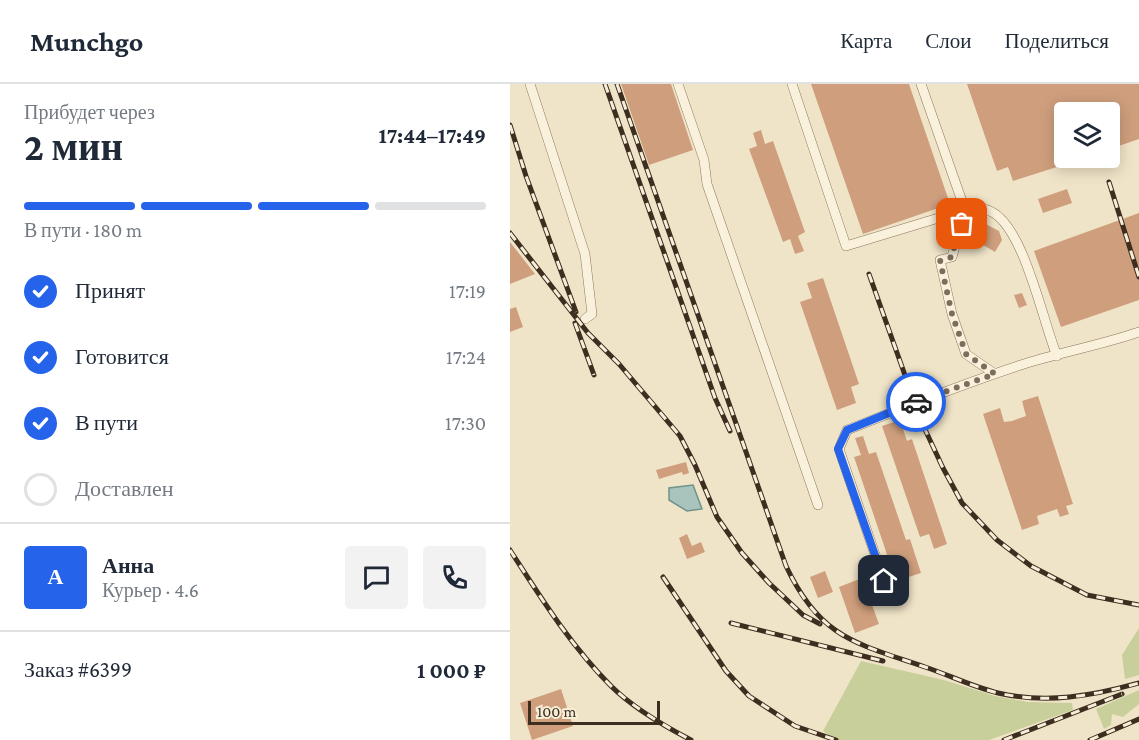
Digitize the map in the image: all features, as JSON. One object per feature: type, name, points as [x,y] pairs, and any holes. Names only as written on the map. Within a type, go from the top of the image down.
[{"type":"lane","points":[[530,84],[585,254],[592,314],[585,319]]},
{"type":"lane","points":[[678,84],[704,160],[707,184],[819,505]]},
{"type":"lane","points":[[792,84],[846,246],[965,210],[978,208],[992,212],[1004,221],[1018,243],[1057,356]]},
{"type":"lane","points":[[921,84],[965,210],[952,257],[940,261],[952,314],[966,354],[995,374]]},
{"type":"lane","points":[[884,581],[838,449],[847,430],[995,374],[1139,332]]},
{"type":"green space","points":[[1139,628],[1139,675],[1125,679],[1122,655]]},
{"type":"green space","points":[[861,661],[944,680],[995,696],[1028,702],[1072,703],[1073,710],[989,740],[835,740],[823,731]]},
{"type":"green space","points":[[1139,690],[1139,704],[1123,717],[1112,714],[1111,725],[1104,729],[1096,709]]},
{"type":"water","points":[[693,485],[702,509],[687,511],[669,500],[669,488]]},
{"type":"building","points":[[621,84],[671,84],[693,150],[649,165]]},
{"type":"building","points":[[811,84],[909,84],[950,204],[863,234]]},
{"type":"building","points":[[967,84],[1139,84],[1139,139],[1120,146],[1120,102],[1054,102],[1054,168],[1013,181],[1008,167],[997,171]]},
{"type":"building","points":[[761,130],[765,144],[773,141],[805,232],[798,236],[804,251],[795,254],[790,239],[783,242],[749,149],[757,146],[753,133]]},
{"type":"building","points":[[1067,189],[1072,203],[1043,213],[1038,199]]},
{"type":"building","points":[[1139,213],[1139,300],[1061,327],[1034,251]]},
{"type":"building","points":[[978,220],[999,231],[1002,240],[995,252],[970,237],[973,231],[970,222]]},
{"type":"building","points":[[510,242],[535,274],[510,284]]},
{"type":"building","points":[[823,278],[859,384],[851,387],[856,403],[837,410],[800,302],[812,298],[807,283]]},
{"type":"building","points":[[1022,293],[1027,305],[1019,308],[1014,295]]},
{"type":"building","points":[[516,307],[523,327],[510,332],[510,309]]},
{"type":"building","points":[[1038,396],[1073,504],[1066,506],[1069,514],[1060,517],[1057,509],[1037,516],[1039,524],[1022,530],[983,414],[1000,408],[1004,422],[1012,421],[1026,416],[1022,401]]},
{"type":"building","points":[[900,420],[907,441],[912,439],[947,544],[934,549],[929,534],[920,537],[882,426]]},
{"type":"building","points":[[863,436],[869,454],[876,452],[906,540],[910,539],[921,573],[896,581],[854,457],[861,455],[855,438]]},
{"type":"building","points":[[686,462],[689,473],[683,475],[682,472],[659,479],[656,470]]},
{"type":"building","points":[[687,534],[692,546],[701,542],[705,552],[687,559],[679,538]]},
{"type":"building","points":[[825,571],[833,592],[818,598],[810,577]]},
{"type":"building","points":[[862,578],[879,624],[855,633],[839,587]]},
{"type":"building","points":[[561,689],[573,726],[532,740],[520,703]]},
{"type":"railway","points":[[605,84],[715,398],[730,431]]},
{"type":"railway","points":[[617,84],[786,566],[812,609],[826,623],[859,643],[998,693],[1034,698],[1069,697],[1104,692],[1139,683]]},
{"type":"railway","points":[[510,125],[526,176],[576,312]]},
{"type":"railway","points":[[1109,182],[1139,277]]},
{"type":"railway","points":[[510,233],[588,333],[619,364],[680,436],[717,517],[742,553],[803,615],[820,624]]},
{"type":"railway","points":[[869,274],[922,423],[962,503],[997,540],[1031,566],[1087,595],[1139,605]]},
{"type":"railway","points":[[575,323],[594,375]]},
{"type":"railway","points":[[510,550],[545,604],[596,671],[628,701],[691,740]]},
{"type":"railway","points":[[663,577],[726,671],[749,696],[795,726],[836,740]]},
{"type":"railway","points":[[731,623],[883,661]]},
{"type":"railway","points":[[1004,740],[1122,694]]},
{"type":"railway","points":[[1090,740],[1139,719]]},
{"type":"way so far","points":[[916,402],[995,374],[990,368],[966,354],[952,314],[940,261],[952,257],[958,230],[962,224]]},
{"type":"route","points":[[884,581],[838,449],[847,430],[916,402]]}]
